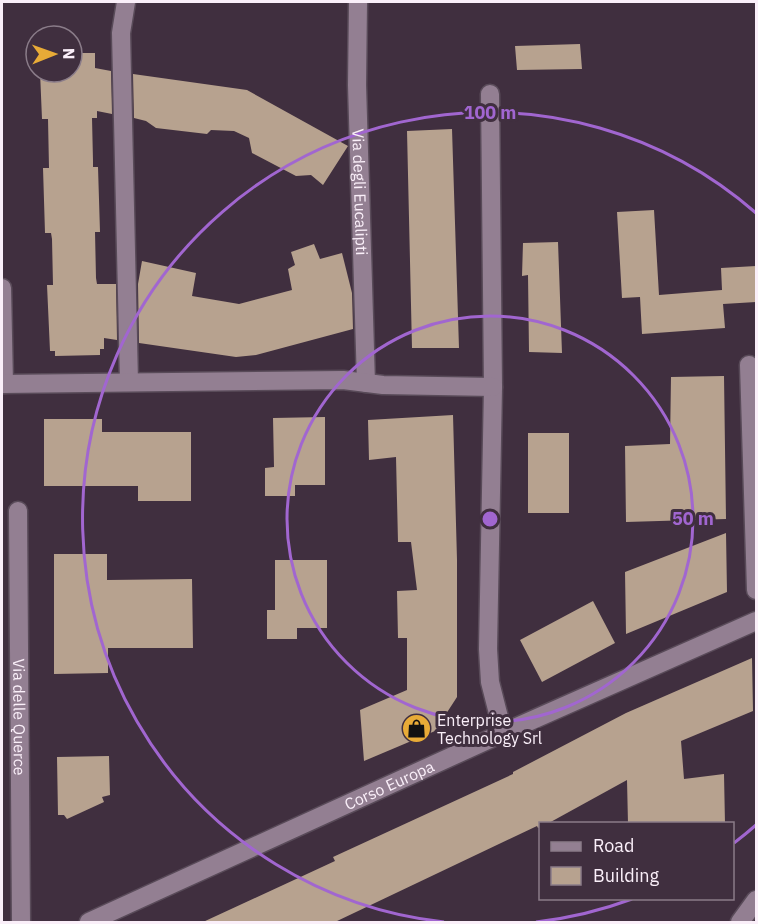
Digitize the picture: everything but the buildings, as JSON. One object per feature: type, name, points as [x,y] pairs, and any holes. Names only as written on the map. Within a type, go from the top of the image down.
[{"type":"street","points":[[126,2],[122,33],[129,382]]},
{"type":"street","name":"Via degli Eucalipti","points":[[358,2],[357,85],[366,383]]},
{"type":"street","points":[[490,94],[493,387],[488,649],[490,682],[503,733]]},
{"type":"street","points":[[2,288],[3,384],[343,380],[383,385],[493,387]]},
{"type":"street","points":[[749,365],[756,590]]},
{"type":"street","name":"Via delle Querce","points":[[18,511],[21,922]]},
{"type":"street","name":"Corso Europa","points":[[89,922],[503,733],[756,621]]},
{"type":"street","points":[[740,922],[756,900]]},
{"type":"place","name":"Enterprise Technology Srl","points":[[416,729]]}]
